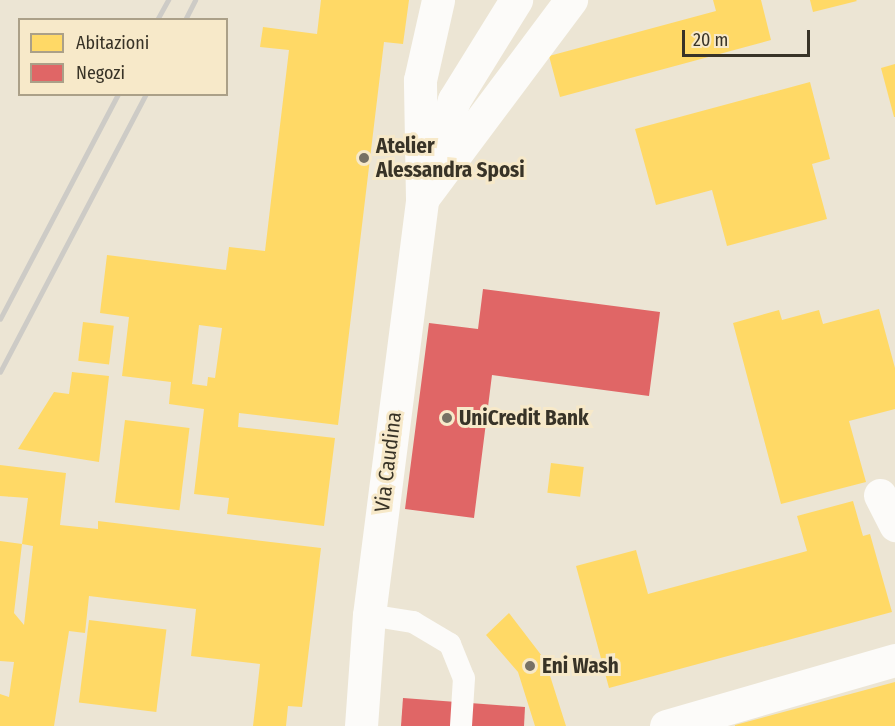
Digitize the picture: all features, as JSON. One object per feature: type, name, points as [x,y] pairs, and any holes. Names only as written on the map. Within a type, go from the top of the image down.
[{"type":"main road","points":[[422,199],[420,80],[438,0]]},
{"type":"main road","points":[[422,199],[454,100],[516,0]]},
{"type":"main road","points":[[422,199],[571,0]]},
{"type":"main road","name":"Via Caudina","points":[[362,726],[369,615],[422,199]]},
{"type":"main road","points":[[880,495],[895,525]]},
{"type":"main road","points":[[666,726],[895,660]]},
{"type":"lane","points":[[369,615],[413,622],[450,644],[464,678],[460,726]]},
{"type":"building: Abitazioni","points":[[321,0],[409,0],[403,44],[384,42],[338,425],[239,413],[238,427],[335,438],[324,526],[227,514],[229,498],[194,494],[204,409],[169,404],[171,382],[122,376],[129,317],[100,313],[107,255],[226,270],[229,247],[265,251],[289,50],[260,47],[263,27],[317,34]],"holes":[[[199,325],[222,328],[215,378],[208,377],[207,386],[192,384]]]},
{"type":"building: Abitazioni","points":[[713,0],[761,0],[771,40],[560,97],[549,56],[716,11]]},
{"type":"building: Abitazioni","points":[[810,0],[856,0],[857,1],[813,12]]},
{"type":"building: Abitazioni","points":[[895,64],[895,117],[894,117],[881,68]]},
{"type":"building: Abitazioni","points":[[810,82],[830,159],[812,164],[827,219],[727,246],[712,190],[656,205],[635,129]]},
{"type":"building: Abitazioni","points":[[879,309],[895,368],[895,409],[849,421],[866,482],[781,504],[733,323],[779,310],[782,320],[819,310],[823,324]]},
{"type":"building: Abitazioni","points":[[83,322],[114,326],[109,364],[78,361]]},
{"type":"building: Abitazioni","points":[[72,372],[109,376],[99,462],[18,449],[54,392],[69,394]]},
{"type":"building: Abitazioni","points":[[125,420],[190,428],[179,510],[115,502]]},
{"type":"building: Abitazioni","points":[[551,463],[584,467],[580,497],[547,493]]},
{"type":"building: Abitazioni","points":[[0,465],[66,473],[60,525],[98,529],[98,521],[321,548],[302,707],[288,706],[286,726],[253,726],[260,664],[191,656],[196,609],[89,596],[85,633],[69,631],[54,726],[0,726],[0,694],[9,697],[14,662],[0,661],[0,541],[22,544],[28,498],[0,496]],"holes":[[[22,544],[33,546],[24,625],[14,613]]]},
{"type":"building: Abitazioni","points":[[853,501],[863,536],[870,534],[892,612],[609,688],[576,566],[636,550],[648,594],[807,551],[797,516]]},
{"type":"building: Abitazioni","name":"Eni Wash","points":[[509,613],[545,660],[566,726],[535,726],[518,672],[486,635]]},
{"type":"building: Abitazioni","points":[[89,620],[166,630],[156,712],[79,702]]},
{"type":"building: Abitazioni","points":[[895,682],[895,726],[735,726],[735,725]]},
{"type":"building: Negozi","points":[[483,289],[660,312],[649,396],[492,375],[474,518],[405,509],[429,323],[478,329]]},
{"type":"building: Negozi","points":[[403,698],[525,707],[524,726],[401,726]]},
{"type":"railway","points":[[158,18],[168,0]]},
{"type":"railway","points":[[186,18],[195,0]]},
{"type":"railway","points":[[0,319],[117,96]]},
{"type":"railway","points":[[0,372],[145,96]]},
{"type":"place","name":"Atelier Alessandra Sposi","points":[[364,158]]},
{"type":"place","name":"UniCredit Bank","points":[[447,418]]},
{"type":"place","name":"Eni Wash","points":[[530,666]]}]
